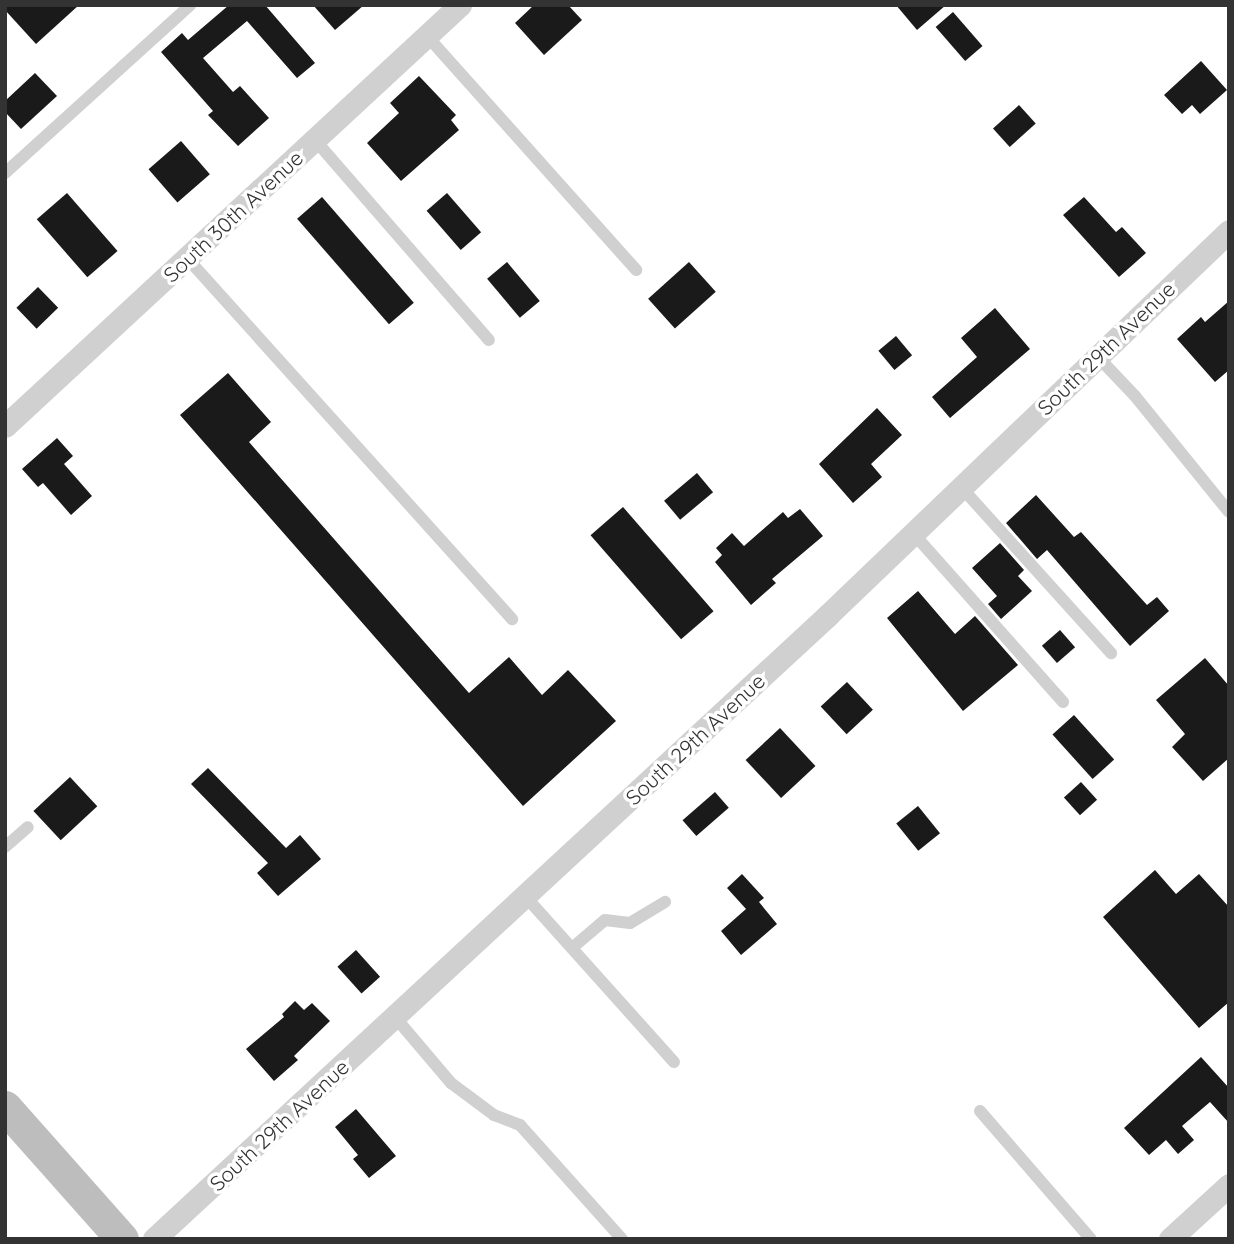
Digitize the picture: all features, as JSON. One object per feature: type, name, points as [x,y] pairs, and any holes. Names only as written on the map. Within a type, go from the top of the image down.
[{"type":"main road","points":[[5,1107],[122,1239]]},
{"type":"street","name":"South 30th Avenue","points":[[5,426],[460,5]]},
{"type":"street","name":"South 29th Avenue","points":[[154,1239],[913,533],[1229,231]]},
{"type":"street","points":[[1170,1239],[1229,1185]]},
{"type":"lane","points":[[5,173],[190,5]]},
{"type":"lane","points":[[427,36],[636,270]]},
{"type":"lane","points":[[315,140],[489,340]]},
{"type":"lane","points":[[187,258],[512,619]]},
{"type":"lane","points":[[1097,356],[1135,396],[1229,512]]},
{"type":"lane","points":[[961,487],[1111,653]]},
{"type":"lane","points":[[913,533],[1062,702]]},
{"type":"lane","points":[[5,847],[28,827]]},
{"type":"lane","points":[[525,896],[674,1062]]},
{"type":"lane","points":[[572,948],[605,920],[630,923],[665,902]]},
{"type":"lane","points":[[395,1017],[451,1083],[494,1115],[520,1125],[622,1239]]},
{"type":"lane","points":[[980,1111],[1091,1239]]},
{"type":"building","points":[[5,5],[79,5],[36,44],[5,10]]},
{"type":"building","points":[[229,5],[265,5],[315,63],[297,78],[247,21],[203,58],[233,92],[240,86],[269,118],[238,146],[208,115],[213,111],[161,52],[182,33],[188,40]]},
{"type":"building","points":[[313,5],[364,5],[335,30]]},
{"type":"building","points":[[534,5],[568,5],[582,20],[544,55],[515,23]]},
{"type":"building","points":[[896,5],[946,5],[917,30]]},
{"type":"building","points":[[953,12],[983,46],[965,61],[936,27]]},
{"type":"building","points":[[1201,61],[1227,90],[1200,114],[1192,105],[1182,114],[1164,95]]},
{"type":"building","points":[[35,73],[57,96],[21,129],[5,112],[5,101]]},
{"type":"building","points":[[419,76],[456,115],[451,120],[459,130],[401,181],[367,143],[399,113],[390,103]]},
{"type":"building","points":[[1019,105],[1036,124],[1010,147],[993,128]]},
{"type":"building","points":[[181,141],[210,174],[177,202],[149,169]]},
{"type":"building","points":[[67,193],[118,251],[87,277],[37,219]]},
{"type":"building","points":[[447,193],[481,232],[461,250],[427,211]]},
{"type":"building","points":[[322,197],[414,303],[389,324],[297,219]]},
{"type":"building","points":[[1084,197],[1116,232],[1122,227],[1146,253],[1119,277],[1063,215]]},
{"type":"building","points":[[507,262],[540,301],[520,318],[487,279]]},
{"type":"building","points":[[689,262],[716,292],[675,329],[648,299]]},
{"type":"building","points":[[38,287],[58,308],[37,329],[16,308]]},
{"type":"building","points":[[1229,301],[1229,370],[1215,382],[1177,339],[1201,317],[1205,322]]},
{"type":"building","points":[[995,308],[1030,349],[950,418],[932,397],[977,357],[961,338]]},
{"type":"building","points":[[896,336],[912,355],[894,370],[878,351]]},
{"type":"building","points":[[228,373],[271,422],[249,442],[469,693],[509,657],[542,695],[568,670],[616,721],[523,806],[180,415]]},
{"type":"building","points":[[877,408],[902,435],[871,464],[882,477],[853,503],[819,464]]},
{"type":"building","points":[[57,438],[73,456],[64,464],[92,496],[71,515],[43,483],[38,487],[22,469]]},
{"type":"building","points":[[697,473],[713,492],[680,520],[664,501]]},
{"type":"building","points":[[1036,495],[1074,537],[1081,532],[1147,605],[1157,597],[1169,611],[1130,646],[1047,550],[1037,559],[1006,523]]},
{"type":"building","points":[[623,507],[714,611],[681,639],[591,535]]},
{"type":"building","points":[[800,509],[823,536],[772,579],[776,583],[751,605],[715,562],[722,555],[716,548],[732,533],[744,546],[783,512],[788,518]]},
{"type":"building","points":[[1000,543],[1024,570],[1018,576],[1032,591],[1001,619],[988,604],[997,596],[972,568]]},
{"type":"building","points":[[918,591],[955,634],[975,616],[1018,665],[963,711],[887,618]]},
{"type":"building","points":[[1060,630],[1075,647],[1057,663],[1042,646]]},
{"type":"building","points":[[1205,658],[1229,686],[1229,758],[1203,781],[1172,747],[1185,734],[1156,700]]},
{"type":"building","points":[[847,682],[873,710],[847,734],[821,707]]},
{"type":"building","points":[[1074,715],[1114,760],[1093,779],[1052,734]]},
{"type":"building","points":[[780,728],[815,766],[781,798],[746,760]]},
{"type":"building","points":[[208,768],[286,848],[300,835],[321,859],[278,896],[257,873],[268,863],[191,784]]},
{"type":"building","points":[[70,777],[97,806],[61,840],[33,811]]},
{"type":"building","points":[[1081,782],[1097,800],[1080,815],[1064,797]]},
{"type":"building","points":[[715,792],[729,808],[696,836],[683,820]]},
{"type":"building","points":[[918,806],[940,833],[918,851],[896,824]]},
{"type":"building","points":[[1155,870],[1176,894],[1199,874],[1229,907],[1229,1002],[1199,1028],[1103,917]]},
{"type":"building","points":[[742,874],[764,898],[759,902],[777,924],[741,955],[721,931],[746,909],[727,888]]},
{"type":"building","points":[[356,950],[380,977],[362,993],[337,967]]},
{"type":"building","points":[[295,1001],[304,1010],[312,1003],[330,1021],[294,1056],[298,1060],[274,1081],[246,1049],[284,1017],[282,1014]]},
{"type":"building","points":[[1201,1057],[1229,1088],[1229,1123],[1210,1102],[1182,1126],[1194,1140],[1178,1154],[1166,1140],[1149,1155],[1124,1128]]},
{"type":"building","points":[[356,1109],[396,1156],[369,1178],[353,1159],[358,1155],[335,1127]]}]
